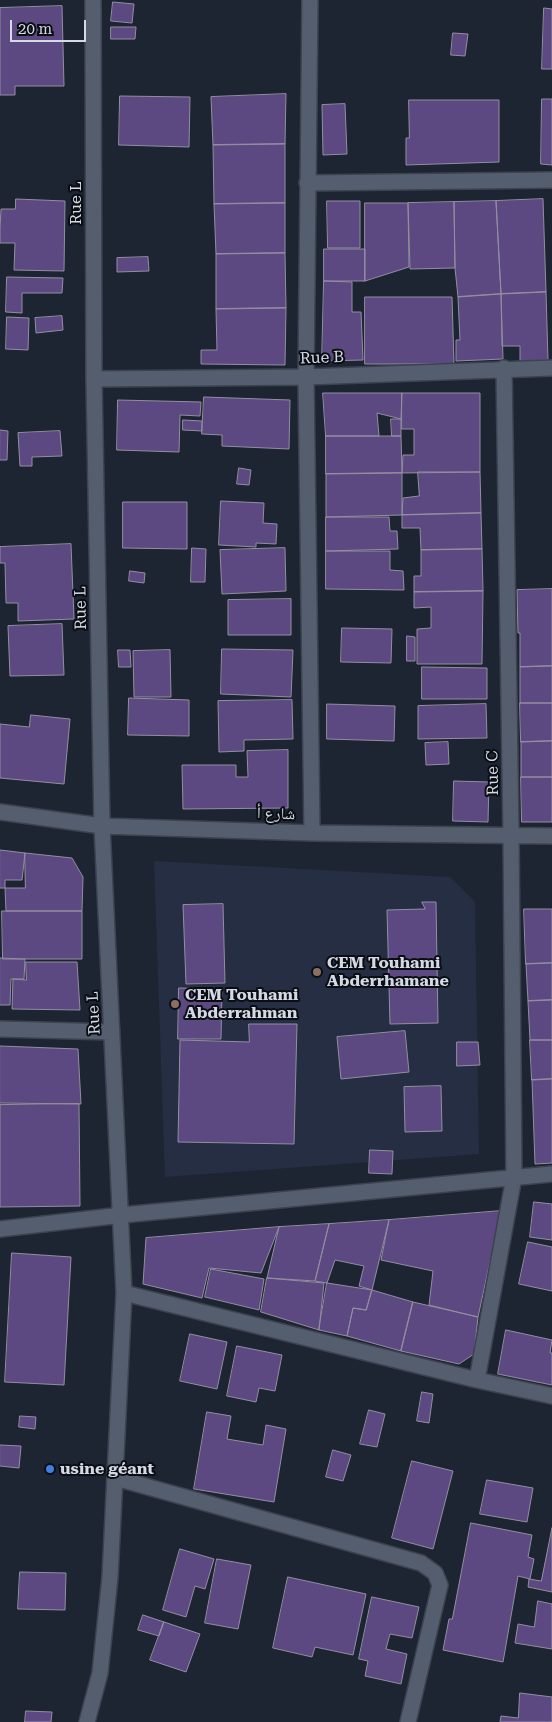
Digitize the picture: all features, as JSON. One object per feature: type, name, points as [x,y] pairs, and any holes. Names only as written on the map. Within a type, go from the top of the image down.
[{"type":"street","name":"Rue L","points":[[87,1722],[100,1673],[110,1577],[124,1293],[122,1215],[102,826],[94,379],[93,0]]},
{"type":"street","points":[[310,0],[306,377],[312,833]]},
{"type":"street","points":[[307,183],[552,180]]},
{"type":"street","name":"Rue B","points":[[94,379],[306,377],[504,368],[552,368]]},
{"type":"street","name":"Rue C","points":[[477,1380],[514,1177],[504,368]]},
{"type":"street","name":"شارع أ","points":[[0,812],[102,826],[312,833],[511,834],[552,838]]},
{"type":"street","points":[[0,1029],[112,1032]]},
{"type":"street","points":[[0,1228],[552,1174]]},
{"type":"street","points":[[124,1293],[477,1380],[552,1396]]},
{"type":"street","points":[[116,1478],[421,1563],[435,1573],[440,1585],[408,1722]]},
{"type":"shaded area","name":"CEM Touhami Abderrhamane","points":[[154,861],[450,877],[475,902],[479,1154],[165,1177]]},
{"type":"building","points":[[113,2],[134,4],[132,23],[111,21]]},
{"type":"building","points":[[62,6],[64,86],[15,86],[15,95],[0,95],[0,8]]},
{"type":"building","points":[[544,8],[552,9],[552,69],[542,69]]},
{"type":"building","points":[[111,27],[136,27],[135,39],[111,39]]},
{"type":"building","points":[[453,33],[468,34],[465,56],[451,55]]},
{"type":"building","points":[[286,94],[285,144],[213,145],[211,97]]},
{"type":"building","points":[[120,96],[190,97],[189,147],[119,145]]},
{"type":"building","points":[[542,99],[552,99],[552,165],[541,164]]},
{"type":"building","points":[[409,100],[499,100],[499,162],[406,165],[406,138],[409,138]]},
{"type":"building","points":[[345,104],[347,154],[323,155],[322,105]]},
{"type":"building","points":[[285,144],[285,203],[214,204],[213,145]]},
{"type":"building","points":[[16,199],[65,201],[64,271],[14,270],[15,243],[0,243],[0,228],[1,209],[15,209]]},
{"type":"building","points":[[543,199],[546,292],[501,294],[496,201]]},
{"type":"building","points":[[327,201],[360,201],[360,248],[328,248]]},
{"type":"building","points":[[496,201],[501,294],[458,297],[455,268],[454,202]]},
{"type":"building","points":[[454,202],[455,268],[410,269],[408,203]]},
{"type":"building","points":[[285,203],[285,253],[216,254],[214,204]]},
{"type":"building","points":[[365,203],[408,203],[409,267],[365,281]]},
{"type":"building","points":[[324,249],[365,249],[365,281],[324,281]]},
{"type":"building","points":[[285,253],[286,308],[216,309],[216,254]]},
{"type":"building","points":[[148,257],[149,271],[117,272],[117,258]]},
{"type":"building","points":[[7,277],[63,278],[62,293],[22,293],[22,313],[6,312]]},
{"type":"building","points":[[324,281],[352,282],[352,312],[361,312],[363,360],[322,361]]},
{"type":"building","points":[[546,292],[548,360],[520,361],[520,346],[502,346],[501,294]]},
{"type":"building","points":[[501,294],[503,359],[456,361],[456,340],[460,340],[458,297]]},
{"type":"building","points":[[365,297],[452,297],[454,364],[365,364]]},
{"type":"building","points":[[286,308],[285,365],[201,364],[201,350],[217,350],[216,309]]},
{"type":"building","points":[[62,316],[63,330],[36,333],[35,318]]},
{"type":"building","points":[[7,317],[29,318],[28,350],[6,349]]},
{"type":"building","points":[[323,393],[402,393],[401,419],[377,413],[379,436],[326,436]]},
{"type":"building","points":[[402,393],[480,393],[480,472],[402,473],[403,455],[414,455],[414,429],[402,429]]},
{"type":"building","points":[[204,397],[290,400],[289,449],[222,446],[222,435],[202,434]]},
{"type":"building","points":[[118,400],[201,402],[200,416],[180,415],[179,452],[117,450]]},
{"type":"building","points":[[391,419],[401,419],[401,436],[392,436]]},
{"type":"building","points":[[183,420],[202,421],[202,431],[183,430]]},
{"type":"building","points":[[0,430],[8,431],[7,460],[0,460]]},
{"type":"building","points":[[60,431],[62,456],[32,457],[32,466],[20,466],[18,433]]},
{"type":"building","points":[[326,436],[401,436],[402,473],[326,474]]},
{"type":"building","points":[[239,468],[251,470],[249,485],[237,484]]},
{"type":"building","points":[[418,472],[480,472],[481,513],[402,515],[403,498],[419,496]]},
{"type":"building","points":[[402,473],[402,515],[326,517],[326,474]]},
{"type":"building","points":[[221,501],[264,503],[263,523],[277,524],[276,544],[256,543],[256,547],[219,545]]},
{"type":"building","points":[[123,502],[187,502],[187,549],[123,548]]},
{"type":"building","points":[[481,513],[482,549],[421,550],[420,528],[402,528],[402,515]]},
{"type":"building","points":[[326,517],[389,517],[390,531],[397,531],[398,549],[326,551]]},
{"type":"building","points":[[71,544],[74,619],[18,621],[18,603],[6,603],[5,563],[0,563],[0,547]]},
{"type":"building","points":[[192,548],[206,549],[205,582],[191,582]]},
{"type":"building","points":[[285,548],[286,591],[222,594],[220,550]]},
{"type":"building","points":[[482,549],[483,591],[414,592],[414,576],[421,576],[421,550]]},
{"type":"building","points":[[326,551],[390,551],[390,570],[403,571],[404,590],[326,589]]},
{"type":"building","points":[[130,571],[145,573],[144,583],[129,581]]},
{"type":"building","points":[[552,589],[552,666],[520,667],[517,590]]},
{"type":"building","points":[[483,591],[482,664],[417,664],[417,629],[431,628],[431,607],[414,608],[414,592]]},
{"type":"building","points":[[291,599],[291,635],[228,635],[228,600]]},
{"type":"building","points":[[62,624],[64,675],[10,676],[8,626]]},
{"type":"building","points":[[342,628],[392,629],[391,663],[341,662]]},
{"type":"building","points":[[407,636],[415,637],[415,661],[407,661]]},
{"type":"building","points":[[222,649],[293,650],[291,697],[221,694]]},
{"type":"building","points":[[118,650],[130,650],[131,667],[119,667]]},
{"type":"building","points":[[170,650],[171,697],[134,697],[133,651]]},
{"type":"building","points":[[552,666],[552,703],[520,703],[520,667]]},
{"type":"building","points":[[422,667],[487,668],[487,699],[422,699]]},
{"type":"building","points":[[129,698],[189,700],[189,736],[128,735]]},
{"type":"building","points":[[292,700],[293,739],[244,740],[244,751],[219,752],[218,701]]},
{"type":"building","points":[[520,703],[552,703],[552,741],[521,742]]},
{"type":"building","points":[[327,704],[395,706],[394,741],[327,739]]},
{"type":"building","points":[[486,704],[487,738],[418,739],[418,706]]},
{"type":"building","points":[[31,715],[70,719],[64,784],[0,778],[0,724],[29,727]]},
{"type":"building","points":[[552,741],[552,777],[521,777],[521,742]]},
{"type":"building","points":[[448,742],[449,764],[426,765],[425,743]]},
{"type":"building","points":[[288,750],[288,808],[183,809],[182,765],[236,765],[236,777],[248,777],[247,751]]},
{"type":"building","points":[[521,777],[552,777],[552,822],[522,822]]},
{"type":"building","points":[[454,781],[489,782],[488,822],[453,821]]},
{"type":"building","points":[[0,850],[25,853],[22,880],[5,880],[5,888],[0,888]]},
{"type":"building","points":[[25,853],[72,858],[83,877],[82,911],[6,911],[5,888],[25,888]]},
{"type":"building","points":[[422,902],[436,902],[438,1023],[390,1024],[387,910],[425,909]]},
{"type":"building","points":[[223,904],[225,983],[186,984],[183,905]]},
{"type":"building","points":[[524,909],[552,909],[552,963],[526,964]]},
{"type":"building","points":[[2,911],[82,911],[82,959],[3,959]]},
{"type":"building","points":[[0,958],[25,959],[24,979],[11,979],[10,1005],[0,1005]]},
{"type":"building","points":[[26,962],[77,962],[80,1010],[12,1009],[13,979],[26,980]]},
{"type":"building","points":[[552,963],[552,1000],[528,1001],[526,964]]},
{"type":"building","points":[[179,988],[222,989],[221,1039],[178,1039]]},
{"type":"building","points":[[552,1000],[552,1040],[530,1040],[528,1001]]},
{"type":"building","points":[[249,1024],[297,1024],[294,1144],[178,1142],[180,1040],[249,1042]]},
{"type":"building","points":[[405,1031],[409,1072],[341,1079],[337,1037]]},
{"type":"building","points":[[530,1040],[552,1040],[552,1079],[532,1080]]},
{"type":"building","points":[[457,1042],[478,1042],[480,1065],[457,1066]]},
{"type":"building","points":[[0,1046],[78,1049],[81,1104],[0,1103]]},
{"type":"building","points":[[552,1079],[552,1163],[535,1164],[532,1080]]},
{"type":"building","points":[[441,1086],[442,1131],[405,1132],[404,1087]]},
{"type":"building","points":[[79,1104],[80,1206],[0,1207],[0,1105]]},
{"type":"building","points":[[370,1150],[393,1151],[392,1174],[369,1173]]},
{"type":"building","points":[[534,1202],[552,1204],[552,1240],[530,1237]]},
{"type":"building","points":[[501,1211],[478,1317],[429,1305],[433,1271],[381,1260],[389,1220]]},
{"type":"building","points":[[389,1220],[372,1290],[359,1286],[364,1266],[335,1260],[327,1283],[315,1281],[329,1224]]},
{"type":"building","points":[[329,1224],[315,1281],[267,1278],[279,1227]]},
{"type":"building","points":[[279,1227],[261,1273],[209,1268],[202,1298],[143,1284],[146,1238]]},
{"type":"building","points":[[528,1242],[552,1247],[552,1291],[519,1284]]},
{"type":"building","points":[[12,1253],[71,1257],[64,1385],[5,1382]]},
{"type":"building","points":[[211,1269],[264,1279],[259,1310],[205,1297]]},
{"type":"building","points":[[267,1278],[324,1283],[319,1330],[261,1312]]},
{"type":"building","points":[[327,1283],[372,1290],[366,1310],[353,1308],[347,1336],[319,1330]]},
{"type":"building","points":[[372,1290],[413,1302],[401,1351],[347,1336],[353,1308],[366,1310]]},
{"type":"building","points":[[413,1302],[478,1317],[474,1354],[459,1364],[401,1351]]},
{"type":"building","points":[[506,1330],[552,1340],[550,1353],[552,1353],[552,1385],[498,1374]]},
{"type":"building","points":[[190,1334],[227,1342],[217,1389],[180,1381]]},
{"type":"building","points":[[237,1346],[282,1355],[275,1391],[259,1388],[256,1402],[227,1396]]},
{"type":"building","points":[[422,1392],[433,1394],[429,1423],[417,1421]]},
{"type":"building","points":[[369,1410],[385,1414],[377,1447],[360,1444]]},
{"type":"building","points":[[207,1412],[231,1416],[227,1439],[263,1445],[266,1425],[286,1429],[274,1502],[194,1489]]},
{"type":"building","points":[[20,1416],[36,1417],[35,1429],[19,1427]]},
{"type":"building","points":[[0,1445],[21,1446],[19,1468],[0,1466]]},
{"type":"building","points":[[333,1450],[351,1455],[343,1481],[326,1477]]},
{"type":"building","points":[[412,1461],[453,1471],[433,1549],[392,1538]]},
{"type":"building","points":[[487,1480],[533,1488],[527,1522],[480,1514]]},
{"type":"building","points":[[471,1523],[532,1535],[528,1557],[534,1559],[530,1579],[518,1576],[503,1662],[443,1650],[449,1619],[452,1619]]},
{"type":"building","points":[[552,1528],[552,1592],[528,1587],[529,1579],[541,1581]]},
{"type":"building","points":[[180,1549],[214,1559],[205,1589],[195,1586],[186,1617],[163,1610]]},
{"type":"building","points":[[217,1559],[251,1565],[238,1629],[205,1623]]},
{"type":"building","points":[[20,1572],[66,1573],[65,1610],[18,1609]]},
{"type":"building","points":[[288,1577],[366,1594],[353,1655],[315,1647],[312,1657],[273,1648]]},
{"type":"building","points":[[372,1597],[419,1607],[412,1638],[390,1634],[386,1649],[407,1654],[401,1684],[365,1676],[368,1661],[359,1659]]},
{"type":"building","points":[[538,1601],[552,1604],[552,1649],[515,1643],[518,1624],[534,1627]]},
{"type":"building","points":[[143,1615],[164,1622],[159,1636],[138,1630]]},
{"type":"building","points":[[164,1622],[200,1634],[186,1672],[150,1660]]},
{"type":"building","points":[[520,1693],[552,1697],[552,1722],[500,1722],[501,1716],[518,1718]]},
{"type":"building","points":[[26,1711],[52,1712],[51,1722],[25,1722]]},
{"type":"place","name":"CEM Touhami Abderrhamane","points":[[317,972]]},
{"type":"place","name":"CEM Touhami Abderrahman","points":[[175,1004]]},
{"type":"place","name":"usine géant","points":[[50,1469]]}]
